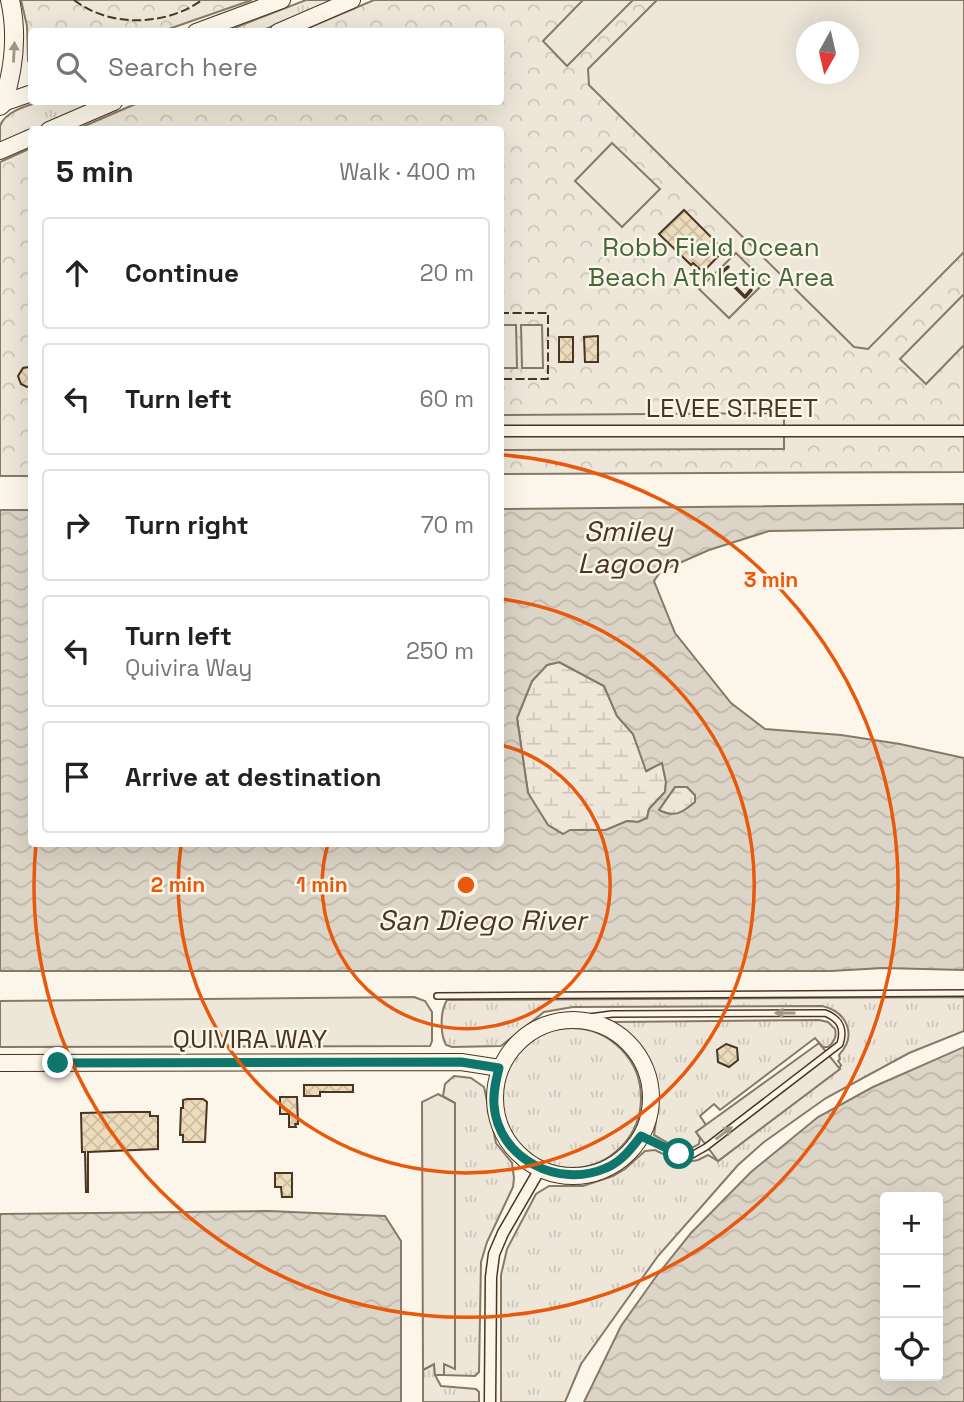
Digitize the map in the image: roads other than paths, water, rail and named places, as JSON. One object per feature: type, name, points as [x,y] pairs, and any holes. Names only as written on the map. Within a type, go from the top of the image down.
[{"type":"main road","points":[[1,104],[12,74],[14,56],[15,33],[10,0]]},
{"type":"street","points":[[207,28],[282,0]]},
{"type":"street","points":[[287,28],[352,0]]},
{"type":"street","points":[[1,104],[28,94]]},
{"type":"street","points":[[58,126],[107,105]]},
{"type":"street","points":[[0,150],[28,139]]},
{"type":"street","name":"LEVEE STREET","points":[[504,431],[964,431]]},
{"type":"street","points":[[574,1019],[597,1023],[617,1033],[635,1049],[646,1069],[651,1091],[650,1114],[641,1136],[627,1154],[608,1168],[586,1175],[562,1175],[540,1169],[523,1158],[509,1144],[499,1126],[494,1107],[494,1087],[499,1068],[512,1048],[529,1032],[550,1022],[574,1019]]},
{"type":"street","name":"QUIVIRA WAY","points":[[0,1063],[461,1062],[499,1068]]},
{"type":"street","points":[[490,1402],[491,1277],[494,1254],[540,1169]]},
{"type":"lane","points":[[437,996],[964,993]]},
{"type":"lane","points":[[574,1019],[612,1014],[825,1013],[835,1017],[841,1026],[843,1034],[840,1044],[692,1155],[679,1154],[641,1136]]},
{"type":"water","points":[[964,504],[964,528],[769,531],[709,550],[661,571],[654,581],[675,633],[731,703],[765,729],[841,735],[964,758],[964,970],[0,971],[0,510],[28,510],[28,847],[504,847],[504,509]],"holes":[[[559,662],[604,686],[617,716],[633,734],[646,771],[662,763],[665,792],[649,809],[647,818],[638,822],[627,821],[606,830],[570,830],[563,834],[548,825],[528,793],[517,718],[532,681],[547,665]],[[675,787],[687,787],[695,795],[695,802],[678,813],[669,814],[659,810]]]},
{"type":"water","points":[[964,1047],[964,1402],[584,1402],[621,1326],[691,1233],[751,1172],[818,1117],[873,1087]]},
{"type":"water","points":[[268,1211],[385,1216],[401,1241],[401,1402],[0,1402],[0,1214]]},
{"type":"park label","name":"Robb Field Ocean Beach Athletic Area","points":[[711,262]]},
{"type":"water label","name":"Smiley Lagoon","points":[[628,547]]},
{"type":"water label","name":"San Diego River","points":[[482,920]]}]
